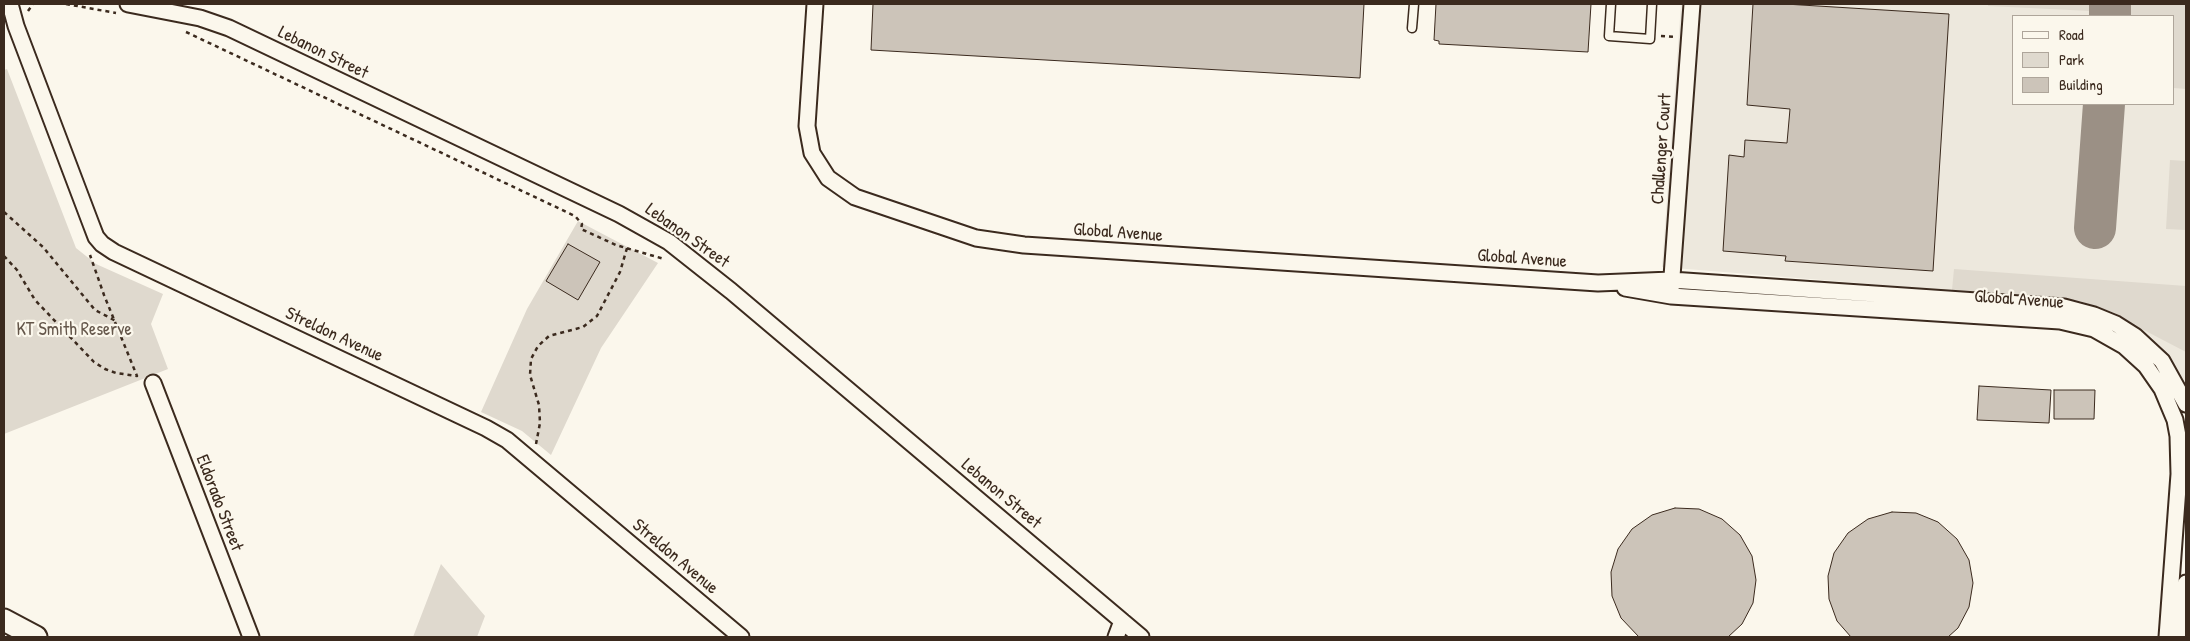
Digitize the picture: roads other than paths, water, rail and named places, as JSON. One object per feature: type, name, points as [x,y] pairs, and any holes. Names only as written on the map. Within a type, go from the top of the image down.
[{"type":"main road","points":[[4,620],[36,637]]},
{"type":"street","name":"Streldon Avenue","points":[[10,4],[16,26],[91,224],[96,237],[102,244],[114,252],[477,423],[507,440],[741,637]]},
{"type":"street","name":"Global Avenue","points":[[815,4],[806,126],[812,153],[828,178],[855,197],[976,238],[1024,245],[1598,283],[1671,280],[2039,305],[2078,310],[2116,324],[2151,349],[2172,376],[2186,404]]},
{"type":"street","name":"Challenger Court","points":[[1671,296],[1692,4]]},
{"type":"street","name":"Lebanon Street","points":[[125,9],[200,18],[229,28],[619,214],[669,242],[731,291],[1141,637]]},
{"type":"street","name":"Global Avenue","points":[[1598,283],[1671,296],[2060,321],[2094,329],[2124,346],[2146,366],[2162,389],[2175,420],[2178,436],[2179,474],[2167,637]]},
{"type":"street","name":"Eldorado Street","points":[[153,382],[251,637]]},
{"type":"street","points":[[2182,637],[2186,583]]},
{"type":"street","points":[[1116,637],[1122,621]]},
{"type":"lane","points":[[1412,28],[1414,4]]},
{"type":"lane","points":[[1611,4],[1609,36],[1650,39],[1652,4]]},
{"type":"park label","name":"KT Smith Reserve","points":[[74,330]]}]
